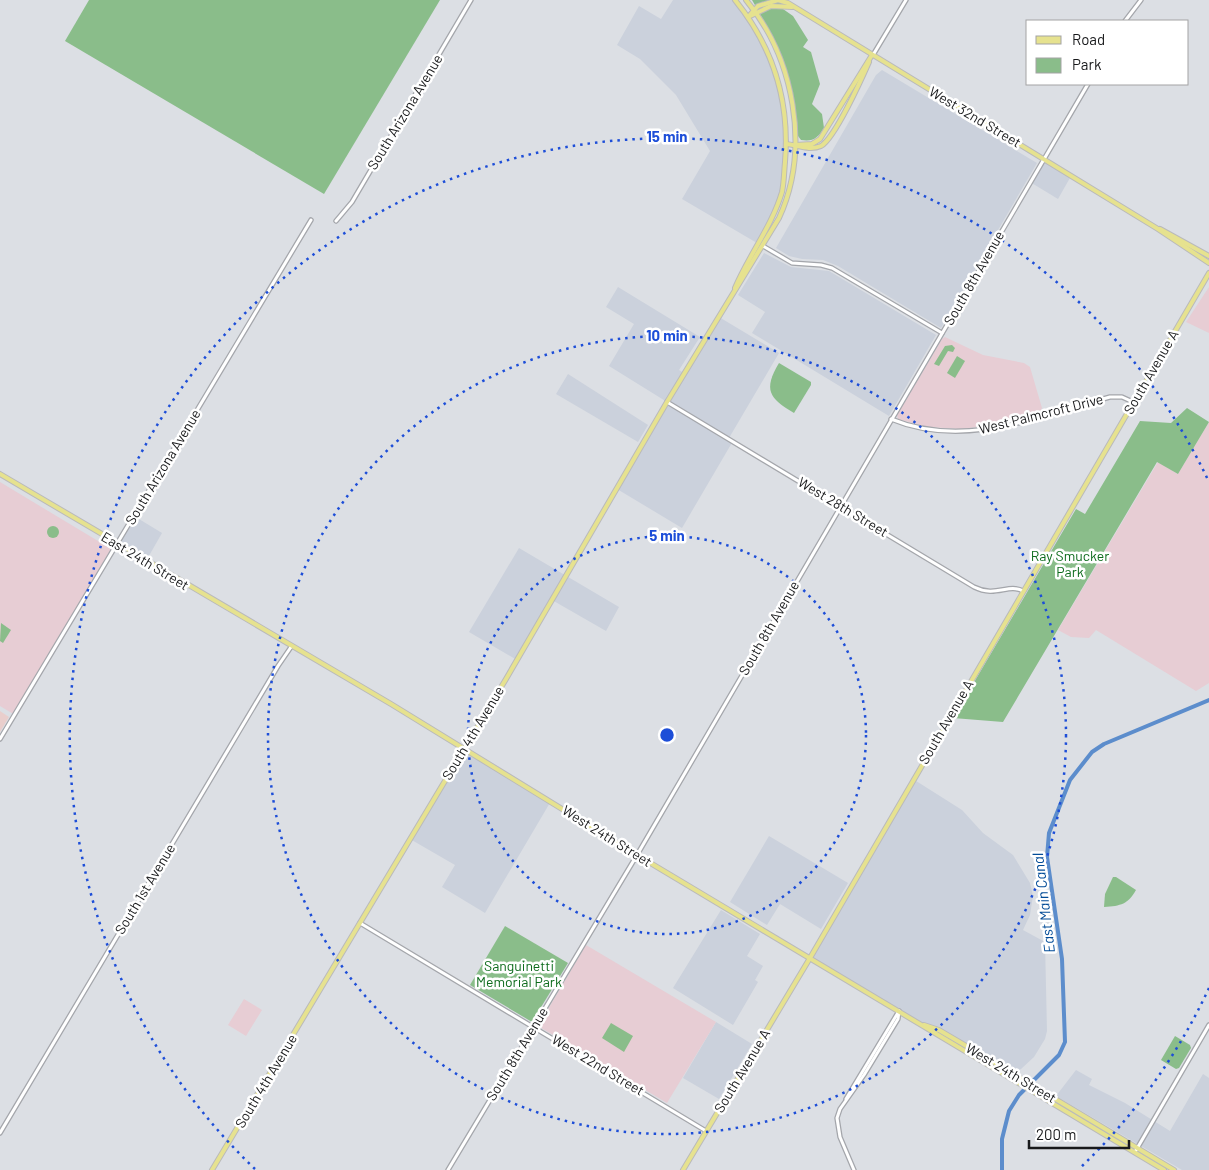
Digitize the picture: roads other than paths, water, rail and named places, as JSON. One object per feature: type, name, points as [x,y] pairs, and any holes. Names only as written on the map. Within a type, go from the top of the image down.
[{"type":"main road","points":[[735,0],[748,17],[776,73],[785,115],[786,144],[812,144],[820,139],[872,55]]},
{"type":"main road","points":[[746,0],[757,14],[776,49],[788,84],[794,116],[795,145]]},
{"type":"main road","name":"West 32nd Street","points":[[753,9],[764,3],[778,0],[792,7],[1044,159],[1158,229],[1209,263]]},
{"type":"main road","points":[[748,17],[772,6],[792,7]]},
{"type":"main road","points":[[748,17],[753,9]]},
{"type":"main road","name":"South 4th Avenue","points":[[732,294],[773,216],[782,191],[786,144]]},
{"type":"main road","name":"South 4th Avenue","points":[[212,1170],[464,748],[667,402],[779,218],[787,198],[795,145]]},
{"type":"main road","name":"West 32nd Street","points":[[1158,229],[1168,232],[1209,256]]},
{"type":"main road","points":[[757,244],[763,246]]},
{"type":"main road","name":"South Avenue A","points":[[683,1170],[810,958],[1209,273]]},
{"type":"main road","name":"East 24th Street","points":[[0,474],[291,647]]},
{"type":"main road","name":"West 24th Street","points":[[291,647],[464,748],[637,855],[924,1025],[936,1035],[1046,1101],[1174,1170]]},
{"type":"main road","name":"West 24th Street","points":[[924,1025],[935,1028],[980,1054],[1071,1109],[1164,1170]]},
{"type":"main road","points":[[1046,1101],[1066,1110],[1071,1109]]},
{"type":"street","name":"South Arizona Avenue","points":[[336,222],[352,202],[471,0]]},
{"type":"street","points":[[872,55],[906,0]]},
{"type":"street","points":[[1126,20],[1141,0]]},
{"type":"street","name":"South 8th Avenue","points":[[448,1170],[637,855],[890,419],[1087,85]]},
{"type":"street","name":"South Arizona Avenue","points":[[0,739],[311,220]]},
{"type":"street","points":[[763,246],[792,263],[821,265],[832,268],[942,333]]},
{"type":"street","name":"West Palmcroft Drive","points":[[890,419],[920,429],[966,432],[1005,426],[1110,397],[1122,397],[1133,402]]},
{"type":"street","name":"West 28th Street","points":[[667,402],[982,590],[994,592],[1016,588],[1023,591]]},
{"type":"street","name":"South 1st Avenue","points":[[0,1133],[291,647]]},
{"type":"street","name":"West 22nd Street","points":[[360,923],[706,1131]]},
{"type":"street","points":[[854,1170],[840,1137],[837,1118],[846,1100],[878,1053],[898,1019],[899,1011]]},
{"type":"street","points":[[1136,1151],[1209,1025]]},
{"type":"street","points":[[977,1060],[980,1054]]},
{"type":"waterway","name":"East Main Canal","points":[[1002,1170],[1002,1139],[1009,1111],[1019,1095],[1059,1055],[1065,1042],[1062,959],[1047,857],[1049,833],[1070,780],[1092,752],[1104,744],[1209,700]]},
{"type":"park label","name":"Ray Smucker Park","points":[[1070,564]]},
{"type":"park label","name":"Sanguinetti Memorial Park","points":[[519,974]]}]
